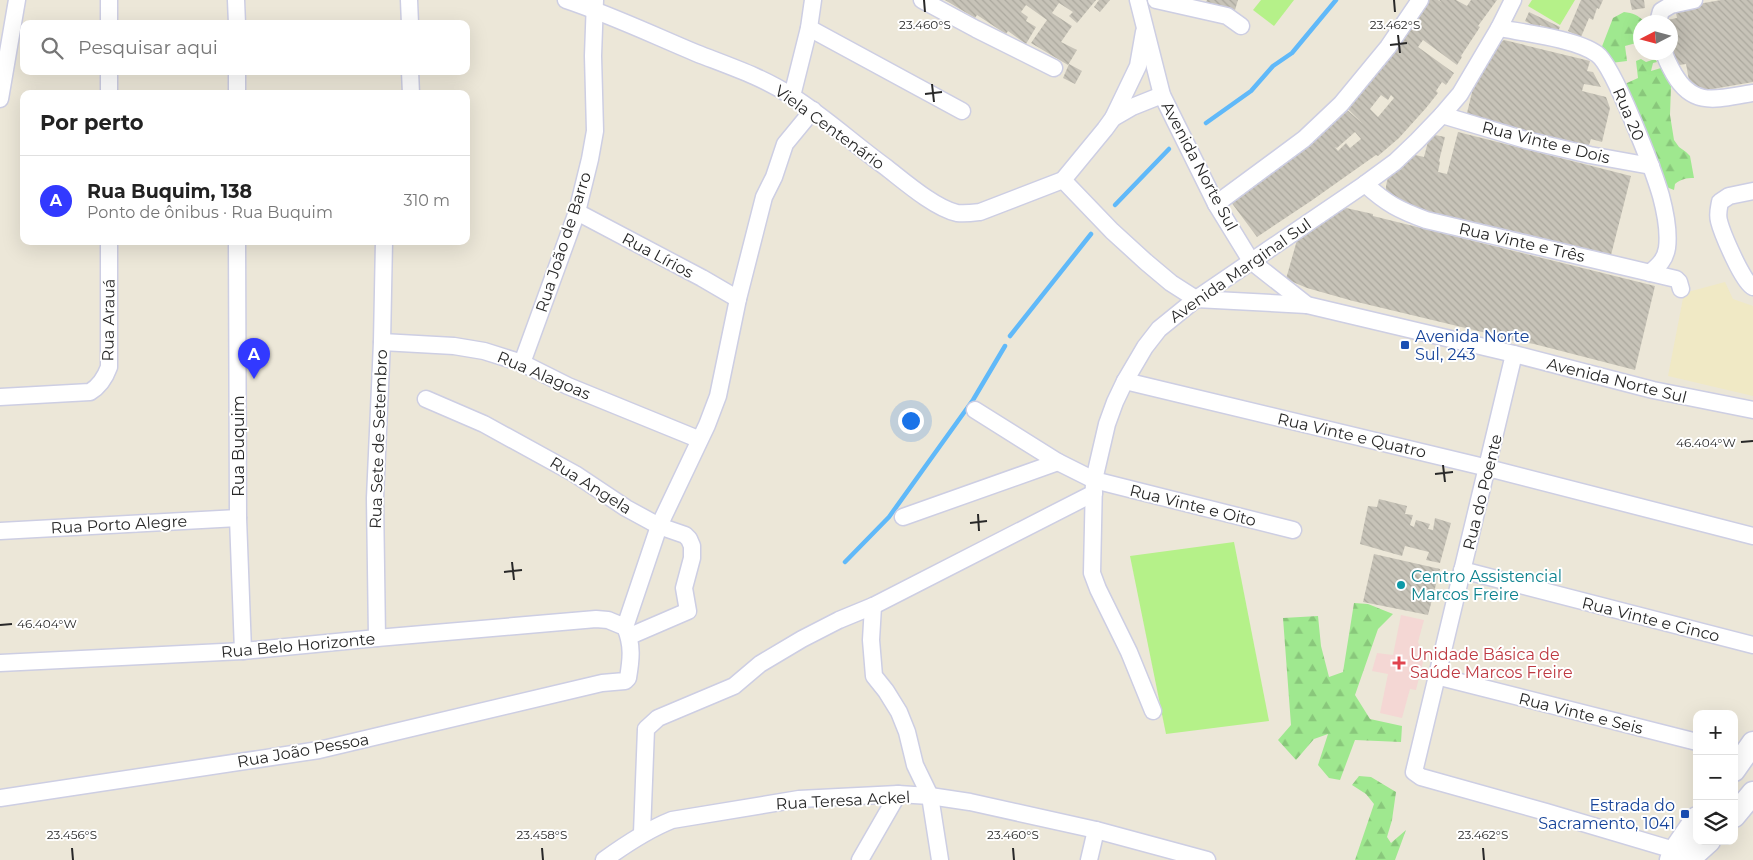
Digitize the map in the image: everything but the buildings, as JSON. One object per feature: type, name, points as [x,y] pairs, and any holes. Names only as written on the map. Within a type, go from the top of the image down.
[{"type":"street","points":[[0,99],[18,0]]},
{"type":"street","points":[[109,0],[109,20]]},
{"type":"street","points":[[236,0],[237,20]]},
{"type":"street","points":[[409,0],[410,20]]},
{"type":"street","name":"Viela Centenário","points":[[566,0],[595,5],[698,53],[754,75],[792,96],[812,110],[919,193],[941,206],[956,212],[980,212],[1063,180]]},
{"type":"street","points":[[792,96],[814,0]]},
{"type":"street","points":[[922,0],[1054,68]]},
{"type":"street","name":"Avenida Norte Sul","points":[[1138,0],[1162,95],[1216,204],[1251,261],[1307,305]]},
{"type":"street","points":[[1156,0],[1201,5],[1227,16],[1241,26]]},
{"type":"street","points":[[1216,204],[1304,139],[1341,104],[1388,47],[1420,0]]},
{"type":"street","name":"Avenida Marginal Sul","points":[[1153,711],[1129,652],[1092,573],[1094,486],[1107,424],[1114,402],[1145,347],[1158,329],[1196,299],[1395,162],[1442,115],[1460,94],[1499,28],[1513,0]]},
{"type":"street","points":[[1661,15],[1671,5],[1694,0]]},
{"type":"street","name":"Rua João de Barro","points":[[522,363],[577,212],[596,131],[593,56],[595,5]]},
{"type":"street","points":[[1063,180],[1113,118],[1138,66],[1145,27]]},
{"type":"street","points":[[809,28],[962,111]]},
{"type":"street","name":"Rua 20","points":[[1499,28],[1565,41],[1585,48],[1599,55],[1609,70],[1651,166],[1661,198],[1667,233],[1667,247],[1664,260],[1650,273]]},
{"type":"street","points":[[1668,60],[1681,86],[1690,94],[1700,99],[1714,99],[1753,93]]},
{"type":"street","points":[[109,75],[109,90]]},
{"type":"street","points":[[237,75],[237,90]]},
{"type":"street","points":[[410,75],[411,90]]},
{"type":"street","points":[[1113,118],[1132,107],[1162,95]]},
{"type":"street","points":[[627,632],[659,526],[718,396],[738,299],[767,189],[774,177],[785,144],[812,110]]},
{"type":"street","name":"Rua Vinte e Dois","points":[[1442,115],[1526,140],[1590,155],[1651,166]]},
{"type":"street","name":"Avenida Norte Sul","points":[[1063,180],[1112,231],[1146,262],[1171,283],[1196,299],[1307,305],[1514,354],[1653,390],[1753,410]]},
{"type":"street","name":"Rua Vinte e Três","points":[[1365,184],[1391,206],[1426,220],[1676,278],[1680,282],[1681,289]]},
{"type":"street","points":[[1753,191],[1729,196],[1720,202],[1718,211],[1722,232],[1743,278],[1753,288]]},
{"type":"street","name":"Rua Lírios","points":[[577,212],[738,299]]},
{"type":"street","name":"Rua Arauá","points":[[0,397],[90,392],[98,387],[108,367],[109,245]]},
{"type":"street","name":"Rua Buquim","points":[[237,245],[238,518],[243,651]]},
{"type":"street","name":"Rua Sete de Setembro","points":[[377,638],[375,498],[384,245]]},
{"type":"street","name":"Rua Alagoas","points":[[382,342],[454,346],[484,351],[522,363],[568,386],[698,440]]},
{"type":"street","name":"Rua do Poente","points":[[1514,354],[1488,468],[1436,676],[1414,770],[1415,775],[1682,857]]},
{"type":"street","name":"Rua Vinte e Quatro","points":[[1125,381],[1488,468],[1753,536]]},
{"type":"street","name":"Rua Angela","points":[[426,400],[484,424],[575,474],[626,508],[659,526],[685,535],[691,543],[692,558],[684,588],[688,611],[627,632]]},
{"type":"street","name":"Rua Vinte e Oito","points":[[975,410],[1094,486],[1293,530]]},
{"type":"street","points":[[902,517],[1058,462]]},
{"type":"street","points":[[642,834],[646,729],[658,718],[734,686],[760,664],[802,639],[839,620],[873,606],[1094,486]]},
{"type":"street","name":"Rua Porto Alegre","points":[[0,531],[238,518]]},
{"type":"street","name":"Rua Vinte e Cinco","points":[[1462,570],[1753,645]]},
{"type":"street","points":[[873,606],[871,640],[874,676],[886,690],[899,712],[907,732],[914,765],[930,796],[940,860]]},
{"type":"street","name":"Rua Belo Horizonte","points":[[0,663],[243,651],[596,619],[608,620],[627,632]]},
{"type":"street","name":"Rua João Pessoa","points":[[0,798],[319,750],[602,683],[625,681],[628,678],[631,659],[627,632]]},
{"type":"street","name":"Rua Vinte e Seis","points":[[1436,676],[1693,741]]},
{"type":"street","points":[[1738,811],[1753,792]]},
{"type":"street","points":[[860,860],[898,794]]},
{"type":"street","name":"Rua Teresa Ackel","points":[[604,860],[642,834],[672,820],[798,799],[898,794],[930,796],[970,802],[1096,830],[1207,860]]},
{"type":"street","points":[[1682,857],[1693,828]]},
{"type":"street","points":[[1089,860],[1096,830]]},
{"type":"street","points":[[1682,857],[1702,845]]},
{"type":"shaded area","points":[[1725,282],[1733,299],[1753,306],[1753,396],[1668,376],[1684,293]]},
{"type":"shaded area","name":"Unidade Básica de Saúde Marcos Freire","points":[[1401,615],[1424,620],[1418,642],[1421,649],[1426,650],[1416,690],[1410,689],[1402,718],[1380,713],[1388,674],[1372,671],[1377,653],[1393,655]]},
{"type":"green space","points":[[1261,0],[1294,0],[1274,26],[1253,10]]},
{"type":"green space","points":[[1532,0],[1575,0],[1560,25],[1528,6]]},
{"type":"green space","points":[[1624,12],[1635,15],[1633,15],[1633,44],[1625,46],[1627,61],[1611,63],[1601,49],[1613,18]]},
{"type":"green space","points":[[1643,60],[1646,62],[1656,60],[1657,62],[1653,63],[1651,71],[1661,68],[1664,70],[1671,86],[1670,115],[1674,140],[1690,156],[1694,178],[1679,181],[1675,184],[1674,190],[1664,186],[1622,89],[1627,83],[1638,78],[1636,61]]},
{"type":"green space","points":[[1234,542],[1269,721],[1166,734],[1130,556]]},
{"type":"green space","points":[[1354,603],[1368,604],[1393,614],[1378,629],[1355,695],[1370,719],[1402,726],[1401,742],[1355,740],[1340,780],[1329,778],[1318,765],[1328,734],[1314,739],[1296,760],[1278,740],[1291,725],[1283,618],[1318,616],[1321,646],[1329,677],[1343,672]]},
{"type":"green space","points":[[1359,776],[1371,777],[1396,792],[1392,820],[1387,837],[1391,843],[1406,830],[1395,860],[1355,860],[1374,804],[1366,794],[1352,785]]},
{"type":"waterway","points":[[1206,123],[1251,91],[1273,66],[1292,53],[1336,0]]},
{"type":"waterway","points":[[1115,205],[1169,149]]},
{"type":"waterway","points":[[1010,336],[1091,234]]},
{"type":"waterway","points":[[845,562],[889,517],[973,400],[1005,346]]},
{"type":"place","name":"Avenida Norte Sul, 243","points":[[1405,345]]},
{"type":"place","name":"Rua Buquim, 138","points":[[254,379]]},
{"type":"place","name":"Centro Assistencial Marcos Freire","points":[[1401,585]]},
{"type":"place","name":"Unidade Básica de Saúde Marcos Freire","points":[[1399,663]]},
{"type":"place","name":"Estrada do Sacramento, 1041","points":[[1685,814]]}]
